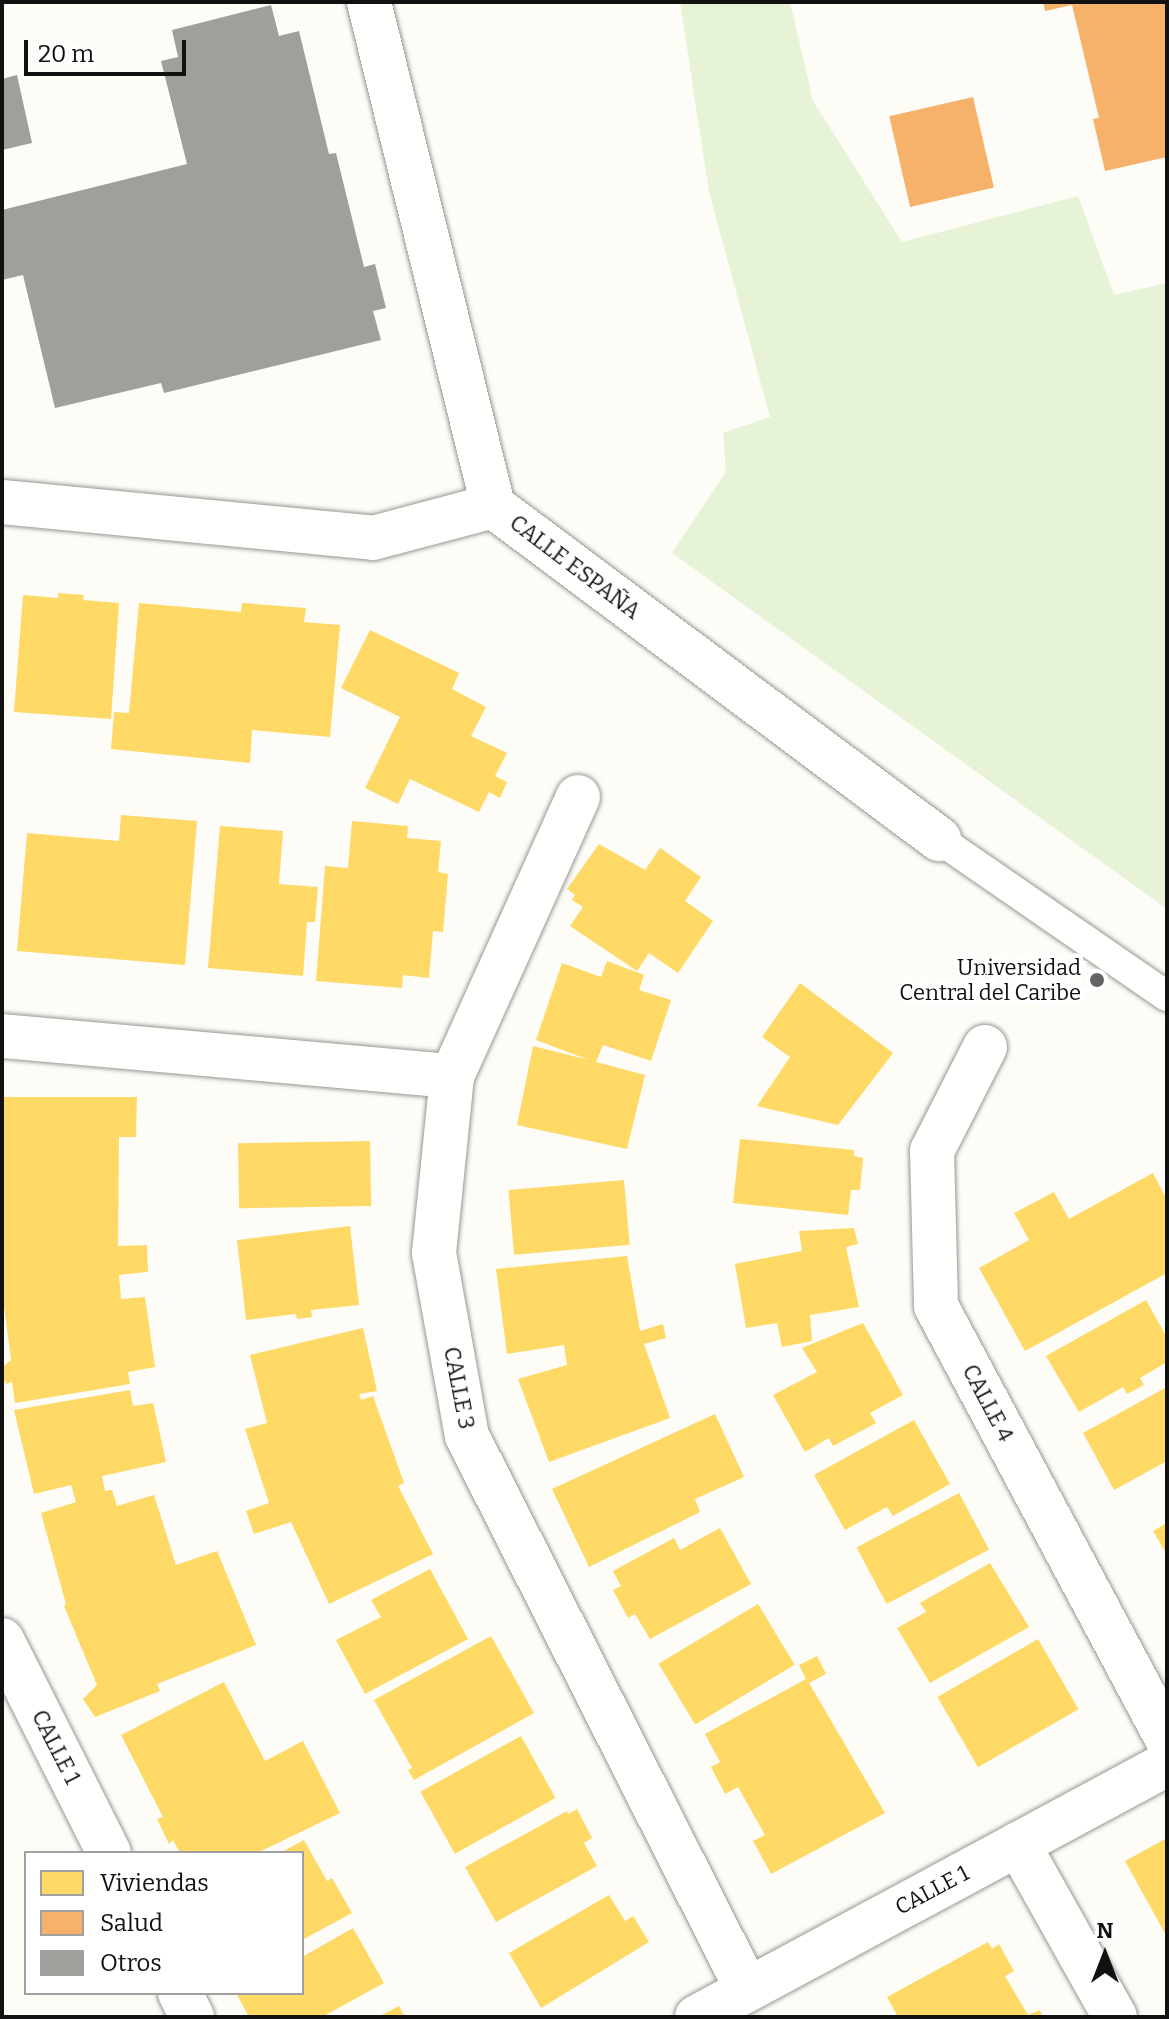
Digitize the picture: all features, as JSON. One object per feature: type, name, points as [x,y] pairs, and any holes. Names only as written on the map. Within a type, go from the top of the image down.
[{"type":"street","points":[[369,2],[493,506]]},
{"type":"street","name":"CALLE ESPAÑA","points":[[2,502],[373,538],[493,506],[939,839]]},
{"type":"street","name":"CALLE 3","points":[[578,797],[452,1076],[434,1253],[467,1436],[747,1989]]},
{"type":"street","points":[[2,1036],[452,1076]]},
{"type":"street","name":"CALLE 4","points":[[985,1047],[932,1151],[936,1306],[1167,1738]]},
{"type":"street","name":"CALLE 1","points":[[2,1640],[108,1851]]},
{"type":"street","name":"CALLE 1","points":[[697,2017],[1167,1764]]},
{"type":"street","points":[[1018,1844],[1115,2017]]},
{"type":"street","points":[[181,1995],[192,2017]]},
{"type":"lane","points":[[939,839],[1167,996]]},
{"type":"green space","points":[[680,2],[790,2],[813,101],[902,242],[1078,196],[1114,295],[1167,283],[1167,909],[672,553],[726,472],[723,433],[770,417],[709,192]]},
{"type":"building: Viviendas","points":[[58,593],[84,595],[83,600],[119,603],[111,719],[14,712],[23,595],[58,598]]},
{"type":"building: Viviendas","points":[[139,603],[241,612],[242,603],[306,608],[304,622],[340,625],[330,737],[252,730],[250,763],[111,749],[114,712],[129,713]]},
{"type":"building: Viviendas","points":[[370,630],[459,673],[452,689],[486,707],[471,736],[507,753],[495,776],[507,782],[500,798],[489,792],[479,812],[410,779],[398,804],[365,788],[400,717],[341,688]]},
{"type":"building: Viviendas","points":[[121,815],[197,821],[185,965],[17,951],[27,833],[119,841]]},
{"type":"building: Viviendas","points":[[352,821],[408,826],[407,838],[441,841],[438,872],[448,874],[443,932],[433,931],[429,978],[403,975],[402,988],[316,981],[325,866],[348,868]]},
{"type":"building: Viviendas","points":[[220,826],[283,831],[279,884],[318,887],[315,922],[307,922],[303,976],[208,968]]},
{"type":"building: Viviendas","points":[[599,844],[645,870],[660,848],[701,877],[685,901],[713,921],[678,973],[649,953],[637,971],[570,926],[583,907],[572,900],[575,895],[567,889]]},
{"type":"building: Viviendas","points":[[607,961],[644,975],[639,990],[671,1000],[651,1061],[603,1045],[596,1062],[645,1075],[627,1149],[517,1125],[533,1046],[589,1060],[536,1040],[562,963],[601,977]]},
{"type":"building: Viviendas","points":[[800,983],[893,1053],[838,1125],[757,1106],[790,1057],[762,1037]]},
{"type":"building: Viviendas","points":[[3,1097],[137,1097],[136,1137],[119,1137],[118,1246],[147,1245],[148,1272],[119,1275],[121,1299],[145,1297],[155,1367],[128,1372],[130,1384],[15,1403],[12,1382],[6,1384],[2,1377],[2,1368],[11,1360],[2,1290]]},
{"type":"building: Viviendas","points":[[740,1139],[854,1150],[854,1156],[863,1158],[860,1190],[851,1190],[848,1215],[733,1203]]},
{"type":"building: Viviendas","points":[[370,1141],[371,1206],[239,1208],[238,1143]]},
{"type":"building: Viviendas","points":[[1153,1173],[1167,1200],[1167,1273],[1025,1351],[979,1268],[1029,1240],[1014,1213],[1054,1192],[1069,1219]]},
{"type":"building: Viviendas","points":[[624,1180],[630,1245],[514,1255],[508,1190]]},
{"type":"building: Viviendas","points":[[350,1226],[359,1305],[311,1310],[312,1317],[297,1319],[296,1314],[246,1320],[237,1240]]},
{"type":"building: Viviendas","points":[[854,1228],[858,1244],[846,1247],[859,1307],[810,1315],[812,1341],[782,1347],[777,1323],[746,1328],[735,1264],[802,1251],[799,1231]]},
{"type":"building: Viviendas","points":[[627,1256],[640,1331],[663,1324],[666,1338],[644,1344],[670,1418],[549,1462],[518,1379],[567,1365],[564,1345],[507,1354],[496,1269]]},
{"type":"building: Viviendas","points":[[1146,1300],[1167,1338],[1167,1362],[1140,1378],[1144,1385],[1127,1394],[1123,1387],[1079,1412],[1046,1356]]},
{"type":"building: Viviendas","points":[[863,1323],[903,1395],[870,1413],[876,1423],[833,1446],[829,1438],[805,1452],[773,1395],[817,1372],[802,1348]]},
{"type":"building: Viviendas","points":[[363,1328],[377,1391],[359,1394],[361,1400],[373,1396],[404,1483],[398,1486],[433,1554],[329,1604],[291,1522],[254,1534],[246,1511],[269,1503],[245,1429],[267,1423],[250,1355]]},
{"type":"building: Viviendas","points":[[1167,1387],[1167,1461],[1114,1490],[1083,1433]]},
{"type":"building: Viviendas","points":[[130,1390],[133,1406],[153,1403],[166,1462],[102,1476],[105,1491],[112,1490],[117,1506],[154,1495],[176,1565],[217,1551],[256,1645],[157,1684],[160,1691],[95,1717],[83,1699],[97,1685],[64,1606],[66,1604],[41,1513],[76,1502],[71,1485],[34,1494],[14,1410]]},
{"type":"building: Viviendas","points":[[715,1414],[744,1477],[695,1499],[700,1512],[589,1567],[552,1489]]},
{"type":"building: Viviendas","points":[[914,1420],[950,1484],[893,1516],[887,1507],[845,1530],[814,1475]]},
{"type":"building: Viviendas","points":[[959,1493],[989,1550],[887,1604],[857,1547]]},
{"type":"building: Viviendas","points":[[1167,1523],[1167,1555],[1153,1531]]},
{"type":"building: Viviendas","points":[[720,1528],[751,1584],[650,1639],[635,1614],[628,1618],[613,1590],[621,1586],[613,1571],[674,1538],[680,1550]]},
{"type":"building: Viviendas","points":[[990,1563],[1029,1627],[930,1683],[897,1628],[926,1612],[920,1603]]},
{"type":"building: Viviendas","points":[[430,1569],[468,1639],[365,1694],[336,1640],[381,1617],[371,1600]]},
{"type":"building: Viviendas","points":[[758,1604],[795,1665],[695,1725],[659,1664]]},
{"type":"building: Viviendas","points":[[491,1636],[534,1713],[414,1780],[408,1770],[412,1768],[374,1700]]},
{"type":"building: Viviendas","points":[[1038,1639],[1078,1709],[978,1767],[938,1697]]},
{"type":"building: Viviendas","points":[[817,1656],[826,1674],[809,1683],[885,1813],[771,1874],[753,1841],[765,1835],[738,1787],[725,1794],[711,1767],[720,1762],[705,1734],[806,1679],[799,1665]]},
{"type":"building: Viviendas","points":[[224,1682],[265,1761],[303,1741],[340,1813],[261,1851],[179,1851],[173,1840],[169,1844],[157,1819],[163,1817],[121,1735]]},
{"type":"building: Viviendas","points":[[521,1736],[555,1798],[455,1854],[420,1792]]},
{"type":"building: Viviendas","points":[[577,1809],[592,1838],[584,1843],[597,1866],[496,1922],[465,1867],[567,1811],[568,1814]]},
{"type":"building: Viviendas","points":[[1167,1838],[1167,1937],[1125,1861]]},
{"type":"building: Viviendas","points":[[304,1840],[327,1881],[332,1878],[352,1913],[304,1939],[304,1851],[284,1851]]},
{"type":"building: Viviendas","points":[[609,1895],[625,1921],[633,1916],[649,1942],[541,2008],[509,1953]]},
{"type":"building: Viviendas","points":[[353,1928],[384,1983],[322,2017],[249,2017],[237,1995],[304,1995],[304,1956]]},
{"type":"building: Viviendas","points":[[988,1942],[992,1949],[999,1944],[1014,1971],[1005,1976],[1028,2015],[1040,2010],[1043,2017],[898,2017],[887,1997]]},
{"type":"building: Viviendas","points":[[399,2006],[405,2017],[378,2017]]},
{"type":"building: Salud","points":[[1043,2],[1167,2],[1167,157],[1105,171],[1093,119],[1099,118],[1072,5],[1045,11]]},
{"type":"building: Salud","points":[[973,97],[994,188],[910,207],[889,116]]},
{"type":"building: Otros","points":[[271,5],[279,36],[299,31],[329,154],[336,153],[364,267],[375,264],[386,308],[373,311],[381,340],[164,393],[161,383],[55,408],[23,275],[2,280],[2,210],[187,164],[161,61],[178,57],[172,30]]},
{"type":"building: Otros","points":[[17,75],[32,143],[2,150],[2,79]]},
{"type":"place","name":"Universidad Central del Caribe","points":[[1097,980]]}]
